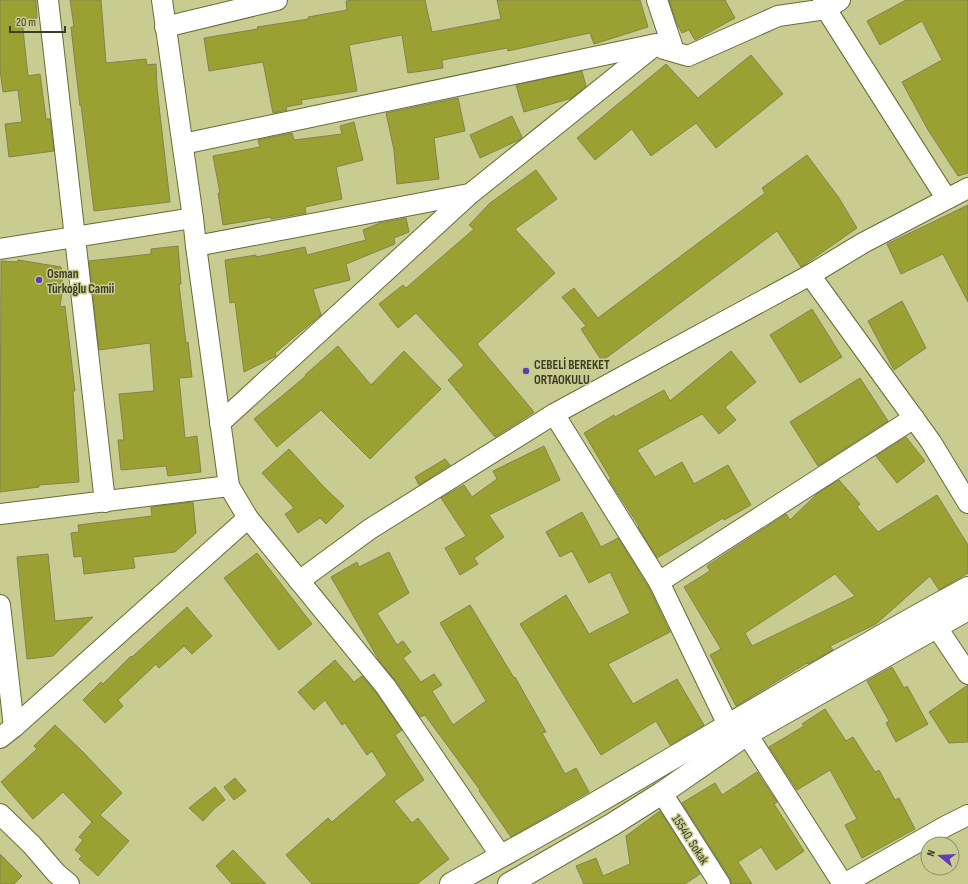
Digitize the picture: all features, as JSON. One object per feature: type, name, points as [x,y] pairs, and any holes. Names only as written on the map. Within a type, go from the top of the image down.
[{"type":"main road","points":[[451,884],[595,804],[738,729],[927,621],[968,588]]},
{"type":"main road","points":[[927,621],[968,609]]},
{"type":"main road","points":[[509,884],[613,824],[662,793],[738,729]]},
{"type":"main road","points":[[595,804],[613,824]]},
{"type":"street","points":[[48,0],[74,237],[106,502]]},
{"type":"street","points":[[162,0],[229,486],[248,518],[386,687],[501,856]]},
{"type":"street","points":[[166,27],[277,0]]},
{"type":"street","points":[[657,0],[665,48]]},
{"type":"street","points":[[183,144],[665,48],[688,56],[778,16],[830,3],[946,198]]},
{"type":"street","points":[[220,422],[470,194],[665,48]]},
{"type":"street","points":[[299,581],[370,529],[554,414],[810,275],[863,243],[946,198],[968,188]]},
{"type":"street","points":[[196,246],[470,194]]},
{"type":"street","points":[[0,249],[193,218]]},
{"type":"street","points":[[810,275],[931,442],[968,503]]},
{"type":"street","points":[[554,414],[659,582],[738,729],[844,884],[968,815]]},
{"type":"street","points":[[659,582],[914,418]]},
{"type":"street","points":[[0,514],[229,486]]},
{"type":"street","points":[[7,732],[248,518]]},
{"type":"street","points":[[0,605],[7,732]]},
{"type":"street","points":[[927,621],[968,674]]},
{"type":"street","name":"15540. Sokak","points":[[662,793],[720,884]]},
{"type":"street","points":[[0,814],[32,845],[56,880]]},
{"type":"building","points":[[0,0],[36,0],[37,18],[22,20],[28,76],[40,74],[46,119],[50,119],[54,151],[9,157],[5,124],[22,122],[18,90],[3,92],[0,70]]},
{"type":"building","points":[[70,0],[101,0],[106,63],[146,59],[147,65],[156,64],[157,88],[170,202],[94,211],[75,63],[71,27],[74,27]]},
{"type":"building","points":[[425,0],[432,32],[501,19],[497,0],[640,0],[648,27],[594,44],[590,33],[508,51],[507,48],[442,60],[443,68],[408,73],[402,35],[349,45],[357,91],[301,100],[302,104],[286,107],[287,110],[273,113],[263,62],[209,71],[204,38],[258,29],[257,27],[309,19],[308,17],[347,10],[346,1]]},
{"type":"building","points":[[669,0],[725,0],[735,18],[695,40],[689,30],[682,33],[677,24]]},
{"type":"building","points":[[906,0],[968,0],[968,173],[958,176],[928,130],[902,82],[942,60],[922,21],[880,45],[867,21]]},
{"type":"building","points":[[751,55],[783,94],[716,148],[696,123],[651,156],[632,129],[595,160],[577,138],[666,64],[698,98]]},
{"type":"building","points":[[582,71],[586,86],[572,98],[524,112],[516,85]]},
{"type":"building","points":[[458,98],[465,131],[434,138],[439,179],[397,184],[394,150],[386,113]]},
{"type":"building","points":[[512,116],[522,137],[519,140],[480,158],[470,135]]},
{"type":"building","points":[[354,122],[363,160],[336,167],[342,199],[305,207],[306,213],[223,225],[218,193],[220,193],[213,156],[260,147],[258,140],[292,133],[294,140],[342,134],[340,126]]},
{"type":"building","points":[[807,155],[839,198],[857,228],[801,267],[777,231],[602,361],[581,329],[586,326],[562,297],[574,288],[598,318],[765,193],[762,188]]},
{"type":"building","points":[[536,170],[557,199],[515,229],[555,273],[477,344],[534,412],[495,437],[448,380],[464,365],[416,313],[398,328],[379,304],[403,285],[406,288],[474,229],[469,225],[490,203]]},
{"type":"building","points":[[968,205],[968,302],[943,254],[901,274],[887,244]]},
{"type":"building","points":[[406,218],[409,232],[394,238],[395,244],[346,264],[350,280],[313,289],[321,315],[275,353],[276,356],[244,372],[235,302],[230,303],[225,260],[256,255],[256,257],[305,247],[307,255],[366,240],[363,230],[380,223]]},
{"type":"building","points":[[178,246],[181,284],[179,284],[186,343],[188,342],[192,377],[179,378],[185,438],[197,436],[201,472],[168,476],[166,466],[121,470],[118,440],[124,440],[119,394],[154,391],[150,343],[99,350],[89,261],[151,254],[151,249]]},
{"type":"building","points":[[18,260],[61,267],[63,285],[60,307],[65,306],[75,391],[73,391],[79,482],[39,485],[39,487],[0,492],[1,261],[17,262]]},
{"type":"building","points":[[902,301],[926,348],[894,370],[868,321]]},
{"type":"building","points":[[812,309],[842,357],[800,383],[770,335]]},
{"type":"building","points":[[338,346],[371,385],[404,351],[441,389],[370,459],[321,410],[277,447],[254,419],[306,376],[305,375]]},
{"type":"building","points":[[731,351],[756,382],[725,407],[736,420],[719,434],[702,414],[637,450],[655,477],[682,462],[694,484],[728,465],[751,505],[724,520],[723,518],[657,558],[638,527],[639,526],[609,480],[611,479],[584,433],[614,415],[615,417],[664,390],[670,401]]},
{"type":"building","points":[[860,378],[888,421],[818,466],[790,422]]},
{"type":"building","points":[[906,437],[925,461],[897,483],[876,456]]},
{"type":"building","points":[[544,446],[560,480],[489,515],[504,537],[474,558],[478,564],[460,575],[445,548],[466,536],[441,498],[464,485],[472,497],[497,479],[493,471]]},
{"type":"building","points":[[289,449],[344,506],[326,524],[320,518],[298,533],[285,514],[294,508],[262,473]]},
{"type":"building","points":[[445,459],[450,465],[419,485],[415,477]]},
{"type":"building","points":[[839,480],[860,504],[857,507],[878,532],[937,495],[968,545],[968,573],[939,590],[930,576],[876,624],[830,646],[833,650],[808,664],[807,663],[736,706],[710,655],[721,649],[684,587],[710,571],[707,566],[786,514],[790,520],[818,493]],"holes":[[[835,574],[855,596],[752,646],[745,633]]]},
{"type":"building","points":[[193,502],[196,533],[175,552],[133,557],[135,568],[84,574],[82,556],[74,557],[71,533],[79,532],[78,525],[152,516],[151,507]]},
{"type":"building","points":[[582,512],[601,547],[618,538],[649,588],[670,632],[608,664],[633,704],[677,679],[704,725],[670,745],[656,721],[601,755],[520,624],[566,595],[589,634],[630,613],[610,572],[589,583],[572,551],[560,557],[546,532]]},
{"type":"building","points":[[389,552],[409,593],[377,613],[397,645],[403,641],[411,652],[403,658],[421,682],[434,674],[442,685],[432,691],[453,725],[486,701],[440,623],[470,605],[514,678],[515,677],[546,732],[542,733],[565,774],[576,768],[589,792],[511,837],[479,791],[480,790],[425,715],[420,717],[396,681],[380,662],[331,577],[357,562],[359,567]]},
{"type":"building","points":[[257,553],[312,624],[279,650],[224,578]]},
{"type":"building","points":[[48,554],[55,621],[93,617],[53,656],[27,659],[17,557]]},
{"type":"building","points":[[187,607],[212,636],[192,654],[184,646],[159,668],[156,664],[118,700],[123,706],[105,723],[83,700],[101,682],[103,684],[131,656],[132,657]]},
{"type":"building","points":[[335,660],[354,682],[362,676],[377,694],[402,730],[395,735],[424,780],[394,801],[412,823],[418,818],[449,859],[417,884],[312,884],[286,855],[328,818],[332,822],[387,775],[372,751],[367,755],[345,723],[342,725],[325,700],[314,710],[298,692]]},
{"type":"building","points":[[892,667],[904,688],[907,686],[928,724],[896,742],[886,723],[889,721],[867,681]]},
{"type":"building","points":[[968,685],[968,742],[949,743],[929,712]]},
{"type":"building","points":[[825,709],[846,741],[853,737],[875,772],[879,770],[895,800],[899,798],[915,829],[862,858],[845,825],[857,819],[830,770],[797,790],[769,747],[804,726],[802,724]]},
{"type":"building","points":[[55,725],[122,793],[100,815],[129,841],[98,876],[79,859],[82,856],[75,850],[83,840],[79,837],[93,821],[92,822],[63,792],[33,819],[1,782],[37,749],[34,746]]},
{"type":"building","points":[[757,772],[777,802],[774,804],[804,851],[776,870],[761,847],[738,862],[752,884],[731,884],[730,878],[682,803],[715,783],[722,795]]},
{"type":"building","points":[[235,778],[246,791],[234,800],[224,787]]},
{"type":"building","points":[[215,787],[225,800],[203,821],[189,808]]},
{"type":"building","points":[[660,811],[700,874],[685,884],[584,884],[576,866],[596,858],[603,876],[630,864],[626,836]]},
{"type":"building","points":[[233,850],[266,884],[232,884],[216,866]]},
{"type":"building","points":[[0,854],[22,876],[14,884],[0,884]]},
{"type":"place","name":"Osman Türkoğlu Camii","points":[[39,280]]},
{"type":"place","name":"CEBELİ BEREKET ORTAOKULU","points":[[526,371]]}]
